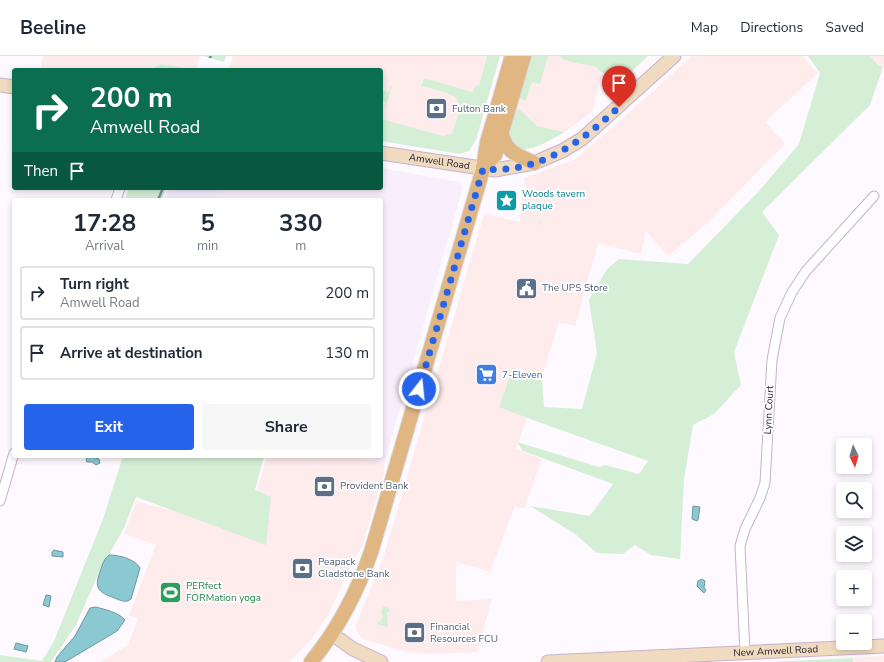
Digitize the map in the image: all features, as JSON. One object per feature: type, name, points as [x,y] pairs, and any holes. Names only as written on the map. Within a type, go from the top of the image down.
[{"type":"main road","points":[[311,662],[332,634],[359,585],[372,549],[483,169],[487,142],[512,56]]},
{"type":"main road","points":[[483,169],[495,155],[524,56]]},
{"type":"main road","points":[[502,134],[504,146],[534,163]]},
{"type":"street","name":"Amwell Road","points":[[383,153],[483,169],[501,170],[534,163],[562,151],[582,139],[674,56]]},
{"type":"street","points":[[0,85],[12,87]]},
{"type":"street","name":"Lynn Court","points":[[745,652],[740,546],[745,529],[760,498],[764,483],[772,360],[776,330],[792,292],[806,271],[874,196]]},
{"type":"street","points":[[0,500],[13,458]]},
{"type":"street","points":[[332,634],[353,649],[381,662]]},
{"type":"street","name":"New Amwell Road","points":[[548,662],[884,646]]},
{"type":"shaded area","points":[[43,56],[200,56],[197,68],[185,68],[162,64],[154,68],[40,68]]},
{"type":"shaded area","points":[[233,56],[487,56],[479,85],[474,92],[423,78],[421,86],[454,95],[459,102],[460,113],[452,133],[443,136],[383,119],[383,68],[229,68]]},
{"type":"shaded area","points":[[530,56],[569,56],[604,66],[592,112],[566,131],[554,131],[533,126],[514,110]]},
{"type":"shaded area","points":[[692,56],[803,56],[818,73],[765,122],[785,144],[707,223],[668,256],[646,231],[641,254],[598,243],[575,326],[559,322],[542,377],[513,367],[527,417],[516,449],[542,459],[524,509],[515,506],[490,572],[456,562],[456,601],[492,599],[477,652],[430,654],[406,652],[363,639],[357,632],[356,624],[383,559],[484,214],[520,222],[523,192],[527,192],[524,178],[574,160]]},
{"type":"shaded area","points":[[868,56],[884,56],[884,66],[882,71]]},
{"type":"shaded area","points":[[383,168],[459,182],[463,187],[384,464],[364,458],[383,458],[383,198],[220,198],[222,190],[383,190]]},
{"type":"shaded area","points":[[169,190],[222,190],[220,198],[166,198]]},
{"type":"shaded area","points":[[266,458],[364,458],[384,464],[384,473],[362,547],[353,561],[328,615],[310,641],[289,662],[100,662],[128,645],[138,619],[129,615],[156,545],[124,534],[136,501],[255,533],[256,493]]},
{"type":"shaded area","points":[[884,656],[884,662],[853,662],[853,658]]},
{"type":"green space","points":[[203,56],[226,56],[224,62]]},
{"type":"green space","points":[[487,56],[500,56],[476,140],[469,151],[460,154],[383,141],[383,119],[443,136],[452,133],[457,120],[459,103],[456,98],[451,95],[421,86],[424,78],[473,92],[475,86],[479,85]]},
{"type":"green space","points":[[529,56],[548,56],[540,84],[532,82],[526,100],[522,100],[518,95]]},
{"type":"green space","points":[[560,56],[648,56],[628,75],[617,74],[616,68],[610,68],[606,74],[595,67],[569,61],[561,58]]},
{"type":"green space","points":[[808,56],[870,56],[878,65],[883,67],[870,105],[762,212],[779,235],[734,352],[741,385],[714,414],[693,425],[684,479],[680,559],[651,555],[635,545],[623,554],[597,553],[575,534],[530,506],[590,516],[613,484],[523,451],[517,442],[599,467],[605,465],[639,474],[648,461],[499,407],[513,368],[542,377],[544,407],[582,409],[597,353],[589,300],[607,269],[619,259],[688,264],[759,191],[799,144],[820,73]]},
{"type":"green space","points":[[162,64],[185,68],[154,68]]},
{"type":"green space","points":[[391,86],[392,87],[385,109],[386,102],[383,101],[383,91],[388,92]]},
{"type":"green space","points":[[519,109],[537,126],[565,132],[547,142],[528,149],[515,148],[507,135],[515,110]]},
{"type":"green space","points":[[128,190],[165,190],[163,198],[126,198]]},
{"type":"green space","points":[[122,458],[263,458],[255,490],[271,497],[266,545],[136,497],[124,528],[101,568],[76,625],[51,662],[0,662],[0,655],[42,661],[54,641],[103,519]]},
{"type":"green space","points":[[384,606],[389,608],[390,611],[387,612],[388,627],[377,623],[383,618],[381,610]]},
{"type":"green space","points":[[853,658],[853,662],[771,662]]},
{"type":"water","points":[[87,458],[95,458],[99,459],[100,463],[96,465],[92,462],[87,462]]},
{"type":"water","points":[[693,506],[700,507],[697,521],[692,519]]},
{"type":"water","points":[[54,550],[63,552],[63,557],[52,556],[52,552]]},
{"type":"water","points":[[109,555],[126,558],[134,562],[140,568],[131,599],[128,601],[106,595],[99,590],[97,583],[102,565]]},
{"type":"water","points":[[702,579],[705,581],[704,588],[706,590],[704,593],[697,586],[698,581]]},
{"type":"water","points":[[46,595],[51,596],[49,607],[43,605]]},
{"type":"water","points":[[96,607],[115,613],[125,620],[117,631],[65,662],[55,662],[57,657],[75,636],[90,608]]},
{"type":"water","points":[[16,643],[28,646],[26,652],[14,649]]},
{"type":"waterway","points":[[159,198],[162,190]]},
{"type":"place","name":"Fulton Bank","points":[[436,109]]},
{"type":"place","name":"Woods tavern plaque","points":[[506,200]]},
{"type":"place","name":"The UPS Store","points":[[527,288]]},
{"type":"place","name":"7-Eleven","points":[[487,375]]},
{"type":"place","name":"Provident Bank","points":[[325,486]]},
{"type":"place","name":"Peapack Gladstone Bank","points":[[302,568]]},
{"type":"place","name":"PERfect FORMation yoga","points":[[170,592]]},
{"type":"place","name":"Financial Resources FCU","points":[[415,633]]},
{"type":"route","points":[[419,389],[448,285],[483,169],[501,170],[534,163],[548,158],[577,143],[619,107]]}]
